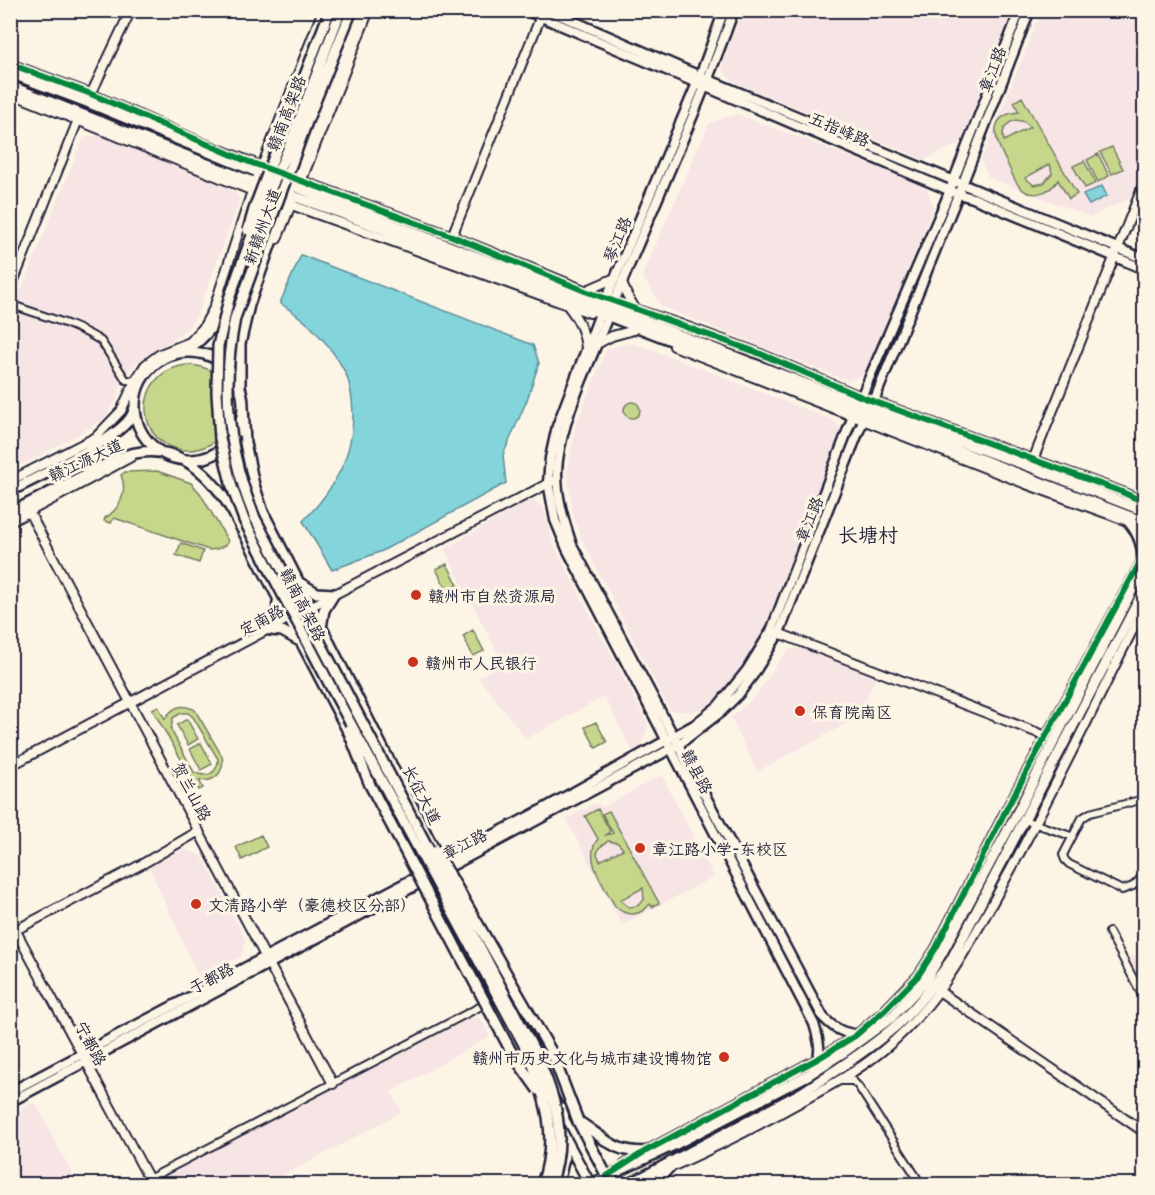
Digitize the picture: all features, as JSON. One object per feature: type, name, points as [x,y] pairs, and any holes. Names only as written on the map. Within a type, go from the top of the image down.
[{"type":"main road","points":[[229,299],[255,206],[330,10]]},
{"type":"main road","name":"新赣州大道","points":[[172,355],[187,351],[207,332],[218,316],[335,10]]},
{"type":"main road","name":"赣南高架路","points":[[341,10],[259,216],[229,299],[218,346],[217,392],[220,439],[244,520],[332,689],[529,1054],[548,1113],[551,1141],[542,1185]]},
{"type":"main road","name":"赣南高架路","points":[[352,10],[287,201],[242,295],[230,344],[228,363],[228,406],[233,450],[255,518],[550,1084],[557,1112],[560,1140],[551,1185]]},
{"type":"main road","points":[[287,201],[358,10]]},
{"type":"main road","name":"新赣州大道","points":[[240,390],[243,324],[287,201],[363,10]]},
{"type":"main road","name":"五指峰路","points":[[525,10],[545,14],[953,192],[1117,253],[1144,260]]},
{"type":"main road","name":"琴江路","points":[[703,82],[724,10]]},
{"type":"main road","name":"琴江路","points":[[552,481],[550,458],[556,426],[586,348],[606,310],[734,10]]},
{"type":"main road","name":"章江路","points":[[424,877],[672,743],[722,711],[753,675],[775,632],[869,412],[953,192],[953,181],[1020,10]]},
{"type":"main road","name":"章江路","points":[[775,632],[857,407],[953,192],[962,185],[1030,10]]},
{"type":"main road","points":[[10,73],[272,173],[606,310],[1144,522]]},
{"type":"main road","name":"五指峰路","points":[[703,82],[953,181],[1117,253],[1144,269]]},
{"type":"main road","points":[[10,86],[287,201],[606,310]]},
{"type":"main road","name":"琴江路","points":[[552,481],[564,429],[597,344],[606,310]]},
{"type":"main road","points":[[170,456],[195,459],[204,457],[229,442],[239,425],[243,406],[240,390],[230,371],[214,358],[194,352],[172,355],[154,365],[138,381],[136,415],[143,434],[149,442],[170,456],[201,470],[220,491],[242,528],[490,1002],[591,1185],[609,1180],[813,1072],[869,1034],[899,1009],[926,980],[1018,811],[1143,564],[1139,539],[1129,522],[1118,512]]},
{"type":"main road","name":"赣江源大道","points":[[10,491],[105,441],[134,414],[136,394]]},
{"type":"main road","name":"长征大道","points":[[243,406],[245,443],[254,485],[263,512],[296,581],[443,866],[609,1180]]},
{"type":"main road","points":[[869,412],[1031,467],[1144,511]]},
{"type":"main road","name":"赣江源大道","points":[[10,513],[116,459],[142,451],[160,451],[170,456]]},
{"type":"main road","name":"赣县路","points":[[552,481],[555,520],[567,549],[672,743],[823,1017],[840,1031],[855,1036]]},
{"type":"main road","points":[[1129,505],[1144,503]]},
{"type":"main road","points":[[296,581],[312,591],[334,594],[324,610],[321,628]]},
{"type":"main road","points":[[275,594],[278,611],[270,630],[288,634],[300,642]]},
{"type":"main road","points":[[632,1185],[828,1076],[897,1024],[936,989],[1143,594]]},
{"type":"main road","points":[[332,689],[370,785],[513,1055],[538,1090]]},
{"type":"main road","name":"赣县路","points":[[672,743],[814,1024],[819,1042],[819,1058]]},
{"type":"main road","points":[[382,761],[458,887],[552,1053],[578,1122],[613,1146],[628,1151],[660,1151],[674,1145]]},
{"type":"main road","name":"于都路","points":[[10,1101],[84,1058],[424,877]]},
{"type":"main road","points":[[855,1036],[869,1034]]},
{"type":"main road","name":"于都路","points":[[10,1092],[84,1058]]},
{"type":"main road","points":[[813,1072],[819,1058]]},
{"type":"main road","points":[[558,1185],[564,1158],[562,1132]]},
{"type":"main road","points":[[654,1185],[681,1157]]},
{"type":"street","points":[[92,94],[131,10]]},
{"type":"street","points":[[96,437],[121,411],[138,381],[139,372],[152,360],[167,351],[189,342],[203,328],[218,297],[254,187],[323,10]]},
{"type":"street","points":[[369,10],[296,183],[452,236],[585,291],[634,330],[857,407],[1144,527]]},
{"type":"street","points":[[452,236],[545,14]]},
{"type":"street","points":[[10,64],[92,94],[261,170]]},
{"type":"street","points":[[10,93],[254,187]]},
{"type":"street","points":[[10,290],[78,120]]},
{"type":"street","points":[[1033,460],[1144,183]]},
{"type":"street","points":[[287,201],[567,305],[606,310],[636,310],[756,352],[857,407]]},
{"type":"street","points":[[585,291],[619,280],[636,310]]},
{"type":"street","points":[[10,304],[78,328],[101,341],[126,381],[138,381]]},
{"type":"street","points":[[567,305],[579,321],[586,348]]},
{"type":"street","points":[[597,344],[612,336],[634,330]]},
{"type":"street","points":[[869,412],[1033,460],[1122,492],[1144,503]]},
{"type":"street","points":[[11,479],[129,421]]},
{"type":"street","points":[[10,522],[142,451]]},
{"type":"street","name":"定南路","points":[[10,766],[552,481]]},
{"type":"street","name":"贺兰山路","points":[[29,512],[333,1084]]},
{"type":"street","points":[[609,1180],[644,1152],[819,1058],[855,1036],[885,1010],[918,976],[936,948],[1046,736],[1143,564]]},
{"type":"street","points":[[632,1185],[726,1143],[837,1082],[883,1050],[905,1030],[966,951],[1035,824],[1144,607]]},
{"type":"street","points":[[775,632],[1046,736]]},
{"type":"street","points":[[1144,799],[1090,813],[1082,818],[1063,855],[1069,864],[1122,890],[1133,886],[1144,875]]},
{"type":"street","points":[[1024,820],[1071,836]]},
{"type":"street","points":[[13,932],[124,874],[199,831]]},
{"type":"street","name":"宁都路","points":[[10,920],[13,932],[149,1179]]},
{"type":"street","points":[[1109,932],[1144,999]]},
{"type":"street","points":[[936,989],[1144,1132]]},
{"type":"street","points":[[139,1185],[490,1002]]},
{"type":"street","points":[[858,1086],[857,1079],[861,1066]]},
{"type":"street","points":[[837,1082],[853,1081],[858,1086],[921,1185]]},
{"type":"shaded area","points":[[742,10],[1012,11],[960,143],[925,160],[733,82],[723,70],[723,61]]},
{"type":"shaded area","points":[[1041,11],[1144,11],[1144,172],[1135,196],[1090,217],[988,177],[981,161]]},
{"type":"shaded area","points":[[737,114],[925,185],[934,207],[866,373],[848,381],[662,307],[642,276],[709,123]]},
{"type":"shaded area","points":[[90,135],[105,137],[228,188],[238,195],[239,202],[200,308],[185,331],[137,362],[127,372],[117,399],[106,417],[24,464],[13,461],[11,456],[10,317],[82,141]]},
{"type":"shaded area","points":[[630,343],[833,420],[841,430],[757,647],[724,689],[706,707],[692,712],[669,710],[580,536],[572,509],[567,473],[576,423],[607,349]]},
{"type":"shaded area","points":[[528,501],[535,501],[544,509],[554,545],[648,724],[642,746],[632,751],[604,697],[526,739],[478,677],[503,664],[444,549]]},
{"type":"shaded area","name":"保育院南区","points":[[802,648],[876,677],[859,717],[757,772],[731,718],[758,693],[778,662],[789,650]]},
{"type":"shaded area","name":"章江路小学-东校区","points":[[659,776],[663,777],[714,877],[622,925],[566,819],[595,803],[603,807]]},
{"type":"shaded area","name":"文清路小学（豪德校区分部）","points":[[184,849],[202,856],[246,940],[241,956],[199,978],[149,867]]},
{"type":"shaded area","points":[[1144,950],[1144,988],[1128,959]]},
{"type":"shaded area","points":[[471,1017],[481,1019],[490,1036],[391,1092],[402,1112],[268,1184],[150,1184]]},
{"type":"shaded area","points":[[35,1102],[78,1184],[11,1184],[11,1115]]},
{"type":"green space","points":[[1022,97],[1077,194],[1069,199],[1058,180],[1045,191],[1034,194],[1024,190],[1014,179],[1000,149],[996,132],[1001,119],[1008,114],[1019,112],[1014,102]],"holes":[[[1016,120],[1025,122],[1030,127],[1004,141],[1005,128]],[[1050,164],[1052,173],[1044,183],[1034,185],[1025,178]]]},
{"type":"green space","points":[[1112,147],[1123,169],[1112,174],[1100,152]]},
{"type":"green space","points":[[1098,154],[1109,176],[1098,182],[1087,160]]},
{"type":"green space","points":[[1084,161],[1096,183],[1085,188],[1073,166]]},
{"type":"green space","points":[[187,365],[209,370],[223,381],[227,419],[224,432],[216,440],[200,448],[189,450],[171,447],[157,438],[149,425],[146,410],[148,395],[156,381],[168,370]]},
{"type":"green space","points":[[629,402],[635,402],[640,410],[638,416],[629,418],[624,413],[624,407]]},
{"type":"green space","points":[[157,471],[191,483],[200,493],[228,541],[226,545],[209,550],[114,518],[111,523],[104,521],[115,510],[123,494],[121,475],[125,472]]},
{"type":"green space","points":[[181,543],[203,551],[199,563],[176,555]]},
{"type":"green space","points":[[447,564],[458,585],[447,590],[436,569]]},
{"type":"green space","points":[[473,630],[484,651],[473,656],[463,636]]},
{"type":"green space","points":[[158,706],[165,719],[178,707],[195,710],[222,756],[223,762],[218,775],[214,778],[199,780],[203,788],[199,790],[152,709]],"holes":[[[181,713],[188,713],[193,717],[218,759],[214,771],[207,775],[194,772],[171,730],[173,718]]]},
{"type":"green space","points":[[187,719],[198,739],[188,745],[177,725]]},
{"type":"green space","points":[[596,722],[607,742],[596,748],[585,727]]},
{"type":"green space","points":[[201,743],[212,764],[201,770],[190,749]]},
{"type":"green space","points":[[598,809],[610,831],[606,835],[613,833],[602,814],[609,811],[659,903],[652,907],[650,904],[642,911],[633,914],[624,912],[615,906],[594,864],[592,855],[598,839],[585,816]],"holes":[[[608,841],[618,843],[623,849],[600,861],[597,854],[599,848]],[[643,888],[644,900],[637,906],[629,907],[620,900]]]},
{"type":"green space","points":[[261,835],[267,847],[242,860],[236,847]]},
{"type":"water","points":[[1102,186],[1107,196],[1089,205],[1083,195]]},
{"type":"water","points":[[301,255],[533,345],[539,363],[527,400],[503,455],[506,483],[382,551],[332,570],[303,521],[328,491],[346,458],[353,422],[352,403],[347,376],[334,354],[309,325],[280,303]]},
{"type":"cycle path","points":[[10,64],[91,94],[244,160],[452,236],[585,291],[756,352],[862,397],[1144,502]]},
{"type":"cycle path","points":[[607,1176],[644,1152],[819,1058],[855,1036],[885,1010],[918,976],[936,948],[1007,808],[1144,555]]},
{"type":"place","name":"赣州市自然资源局","points":[[416,595]]},
{"type":"place","name":"赣州市人民银行","points":[[413,662]]},
{"type":"place","name":"保育院南区","points":[[800,711]]},
{"type":"place","name":"章江路小学-东校区","points":[[640,848]]},
{"type":"place","name":"文清路小学（豪德校区分部）","points":[[196,904]]},
{"type":"place","name":"赣州市历史文化与城市建设博物馆","points":[[724,1057]]},
{"type":"district","name":"长塘村","points":[[868,534]]}]
